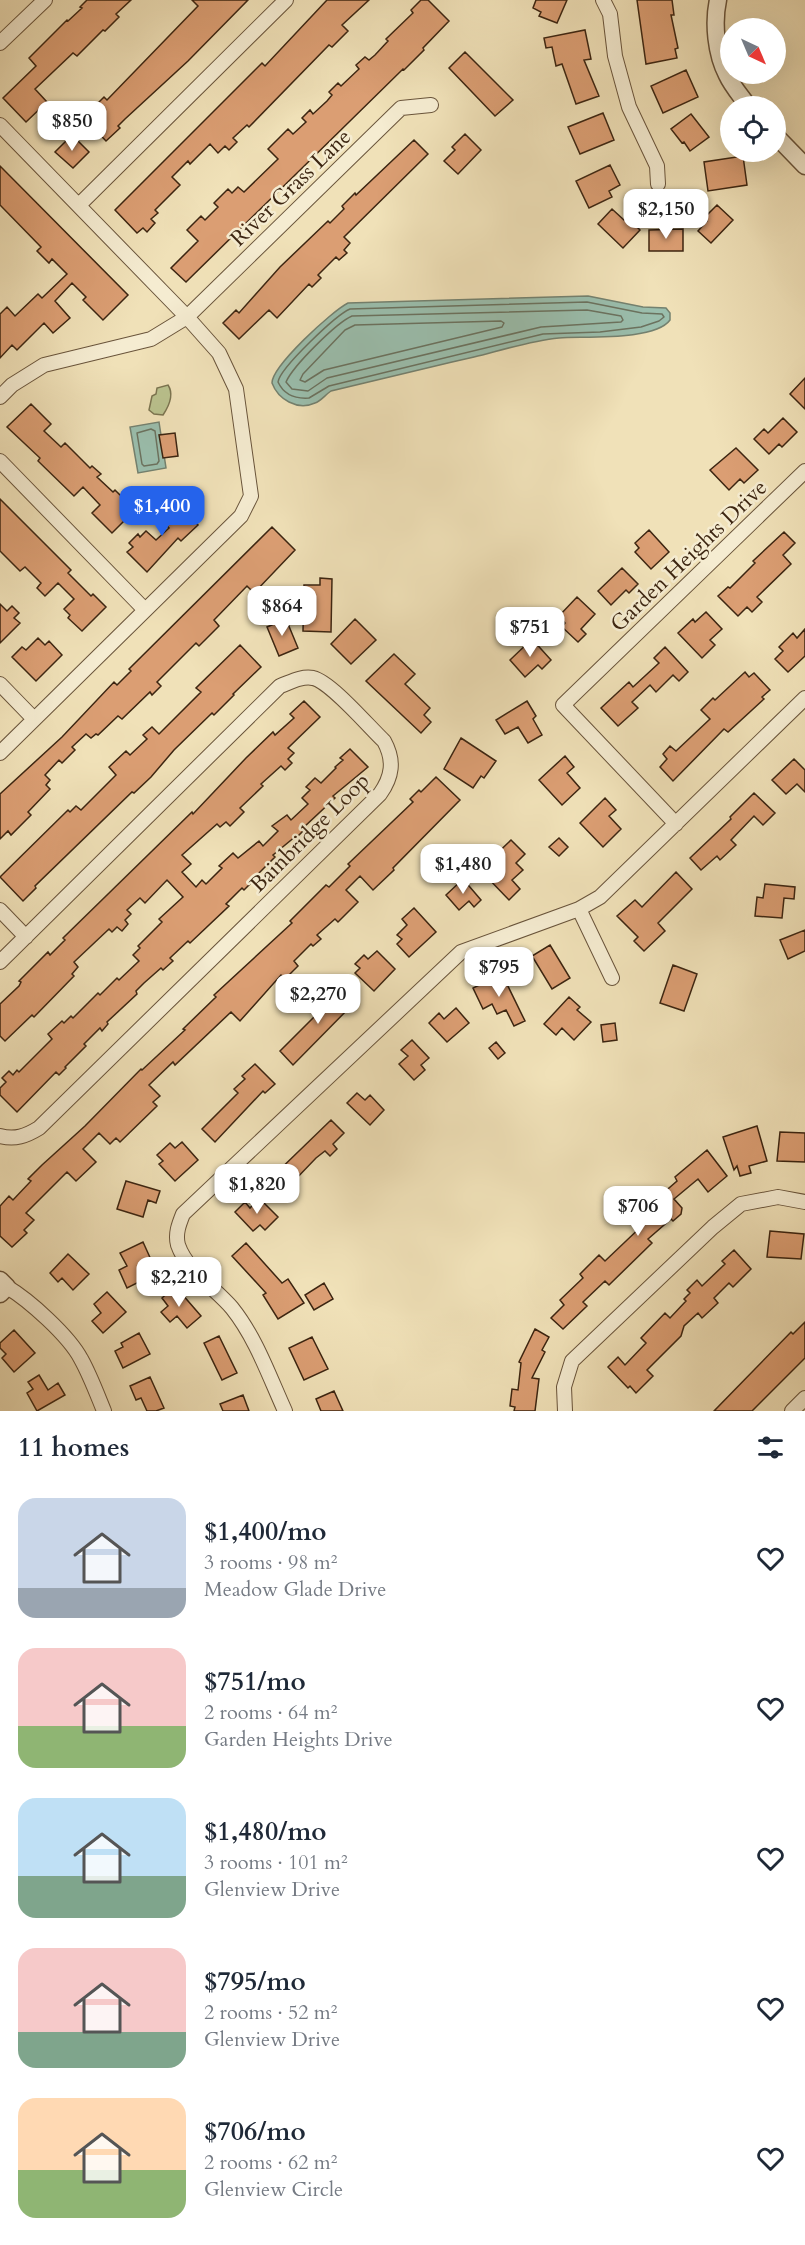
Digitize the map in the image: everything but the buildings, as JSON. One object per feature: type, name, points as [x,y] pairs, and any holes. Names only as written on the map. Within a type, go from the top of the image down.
[{"type":"street","points":[[0,44],[45,0]]},
{"type":"street","points":[[79,206],[286,0]]},
{"type":"street","points":[[603,0],[610,14],[615,56],[629,107],[657,166],[658,184]]},
{"type":"street","points":[[718,0],[716,8],[717,44],[726,75],[741,96]]},
{"type":"street","name":"River Grass Lane","points":[[0,397],[12,386],[44,365],[151,339],[187,317],[401,108],[431,105]]},
{"type":"street","points":[[0,125],[187,317],[219,353],[236,389],[251,496],[241,516],[0,753]]},
{"type":"street","points":[[786,146],[805,166]]},
{"type":"street","points":[[0,461],[145,610]]},
{"type":"street","name":"Garden Heights Drive","points":[[676,824],[563,705],[805,471]]},
{"type":"street","name":"Bainbridge Loop","points":[[0,962],[280,686],[297,679],[313,678],[326,683],[384,741],[392,762],[389,780],[380,794],[39,1128],[24,1137],[0,1136]]},
{"type":"street","points":[[0,684],[34,719]]},
{"type":"street","points":[[285,1411],[252,1338],[232,1308],[185,1259],[177,1236],[177,1229],[183,1214],[461,952],[579,909],[600,897],[805,699]]},
{"type":"street","points":[[579,909],[612,978]]},
{"type":"street","points":[[0,910],[26,937]]},
{"type":"street","points":[[565,1411],[564,1387],[572,1361],[713,1227],[741,1204],[778,1197],[805,1202]]},
{"type":"street","points":[[2,1287],[27,1300],[81,1357],[102,1410]]},
{"type":"street","points":[[792,1411],[805,1398]]},
{"type":"green space","points":[[168,385],[171,396],[167,408],[163,415],[154,414],[149,410],[152,396],[156,394],[157,388]]},
{"type":"water","points":[[588,296],[643,307],[666,308],[670,313],[670,320],[662,327],[635,334],[559,338],[527,343],[331,391],[319,401],[302,406],[283,398],[272,383],[282,364],[292,352],[317,327],[348,303]]},
{"type":"water","points":[[159,422],[166,468],[138,473],[130,427]]}]
